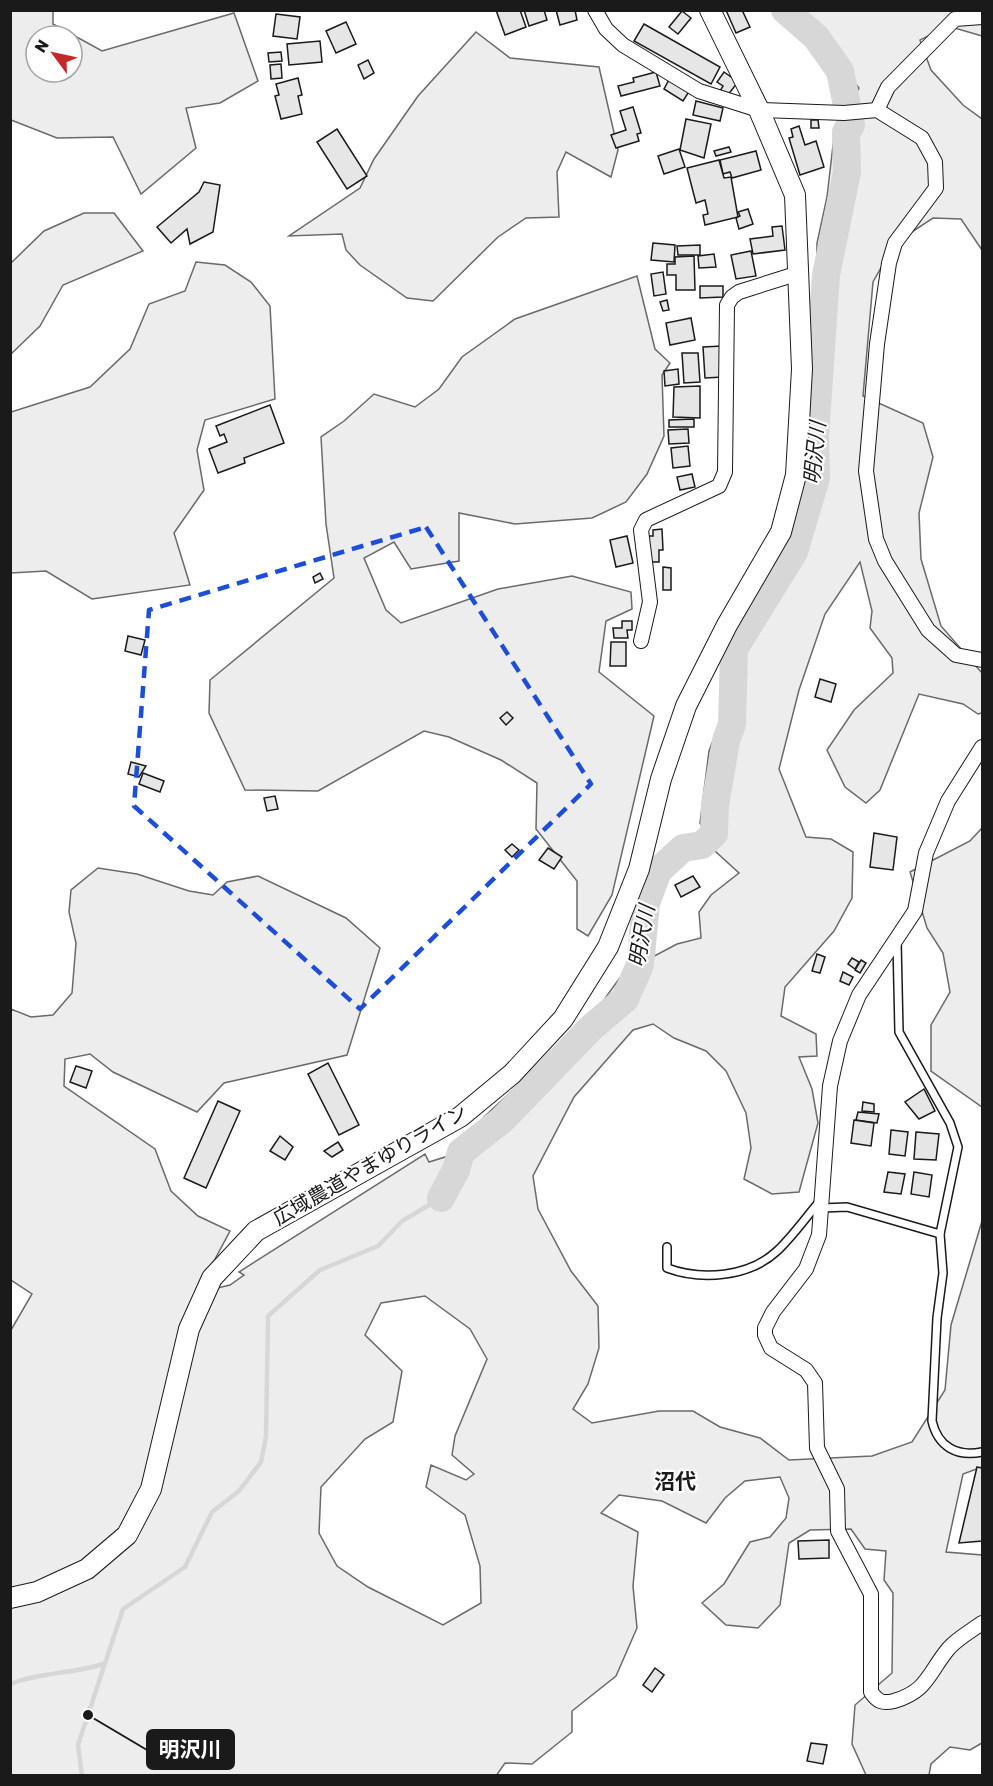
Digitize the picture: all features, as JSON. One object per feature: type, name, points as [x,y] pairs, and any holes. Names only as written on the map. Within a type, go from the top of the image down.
[{"type":"street","points":[[595,10],[606,29],[644,59],[699,91],[759,110],[844,113],[877,110],[922,138],[935,162],[936,188],[895,243],[889,263],[877,344],[866,471],[876,539],[885,561],[928,630],[956,655],[982,660]]},
{"type":"street","name":"広域農道やまゆりライン","points":[[10,1598],[37,1592],[87,1569],[127,1534],[151,1489],[189,1329],[212,1278],[256,1231],[460,1117],[512,1074],[563,1019],[608,947],[639,869],[661,779],[686,706],[727,624],[781,532],[796,475],[802,369],[795,195],[759,110],[710,10]]},
{"type":"street","points":[[877,110],[888,87],[955,19],[982,16],[978,10]]},
{"type":"street","points":[[641,641],[650,602],[641,530],[646,519],[719,486],[725,472],[727,305],[739,292],[799,273]]},
{"type":"street","points":[[982,747],[948,801],[926,854],[915,911],[859,995],[840,1041],[830,1086],[819,1235],[809,1263],[768,1320],[765,1335],[771,1348],[806,1370],[815,1383],[817,1448],[837,1489],[838,1531],[871,1594],[871,1692],[875,1699],[887,1703],[911,1696],[925,1683],[949,1649],[982,1623]]},
{"type":"lane","points":[[896,939],[899,1032],[950,1123],[958,1147],[939,1234],[943,1273],[937,1318],[932,1420],[937,1436],[944,1445],[966,1455],[982,1452]]},
{"type":"lane","points":[[667,1247],[667,1268],[685,1274],[716,1276],[741,1271],[776,1252],[823,1202],[939,1234]]},
{"type":"highlighted area","points":[[426,527],[591,784],[360,1009],[134,806],[149,610]]},
{"type":"shaded area","points":[[10,11],[53,11],[53,24],[24,24],[24,84],[84,84],[84,41],[102,51],[234,13],[258,81],[220,103],[186,108],[196,148],[141,194],[113,137],[57,138],[11,120]]},
{"type":"shaded area","points":[[796,11],[982,11],[982,36],[948,26],[920,40],[931,70],[963,105],[982,119],[982,250],[961,219],[933,218],[895,243],[873,282],[863,396],[923,423],[933,457],[919,513],[921,559],[941,626],[982,673],[982,713],[978,714],[963,704],[919,694],[880,790],[866,803],[845,787],[827,750],[854,710],[893,673],[892,658],[870,628],[872,611],[860,562],[825,614],[799,690],[779,769],[806,837],[831,839],[853,852],[852,898],[834,931],[785,987],[781,1016],[816,1034],[817,1056],[799,1057],[812,1089],[818,1123],[799,1192],[772,1194],[744,1179],[751,1148],[746,1113],[726,1071],[706,1051],[674,1038],[653,1024],[633,1030],[574,1097],[533,1176],[538,1209],[571,1271],[598,1306],[599,1348],[588,1384],[573,1409],[592,1423],[659,1411],[693,1411],[720,1427],[760,1438],[789,1460],[872,1456],[912,1442],[945,1390],[951,1325],[982,1221],[982,1467],[963,1474],[946,1552],[982,1555],[982,1743],[970,1750],[950,1747],[931,1764],[929,1775],[866,1775],[852,1744],[855,1705],[892,1673],[893,1593],[884,1580],[886,1551],[865,1549],[851,1529],[810,1530],[789,1543],[780,1605],[758,1628],[726,1625],[702,1603],[724,1584],[750,1542],[770,1537],[786,1518],[789,1498],[780,1477],[745,1481],[725,1498],[706,1523],[662,1501],[619,1495],[601,1513],[638,1532],[633,1586],[637,1628],[616,1676],[572,1711],[572,1732],[532,1764],[505,1763],[496,1776],[11,1775],[11,1330],[32,1294],[11,1280],[11,1009],[31,1017],[53,1015],[72,993],[76,943],[69,912],[71,890],[98,868],[137,874],[189,891],[213,895],[227,882],[258,876],[346,918],[380,948],[347,1055],[224,1083],[197,1112],[113,1072],[90,1054],[65,1059],[64,1086],[155,1149],[171,1191],[198,1216],[230,1231],[197,1293],[230,1285],[244,1275],[239,1272],[425,1154],[429,1162],[461,1152],[484,1117],[593,1015],[624,972],[677,944],[701,938],[699,912],[711,895],[739,873],[716,852],[700,823],[709,751],[724,712],[728,645],[786,544],[804,482],[816,337],[817,243],[827,197],[835,128],[859,88]],"holes":[[[425,1296],[470,1329],[487,1359],[455,1436],[452,1455],[474,1474],[466,1480],[431,1465],[426,1487],[465,1515],[480,1566],[481,1603],[443,1625],[368,1587],[337,1566],[319,1533],[321,1487],[365,1439],[393,1422],[402,1371],[365,1335],[381,1303]]]},
{"type":"shaded area","points":[[476,32],[510,58],[599,67],[618,150],[611,177],[566,152],[557,172],[559,217],[526,218],[498,237],[433,301],[407,298],[360,265],[346,250],[342,234],[289,236],[360,188],[374,159],[418,96]]},
{"type":"shaded area","points":[[84,213],[114,213],[143,251],[63,285],[40,326],[11,354],[11,263],[44,231]]},
{"type":"shaded area","points":[[196,262],[225,265],[251,282],[270,306],[275,399],[205,420],[197,450],[204,490],[174,533],[190,585],[92,599],[46,571],[11,573],[11,412],[90,387],[130,349],[149,304],[185,291]]},
{"type":"shaded area","points":[[637,276],[655,349],[670,363],[662,375],[664,436],[647,474],[626,502],[592,518],[515,524],[459,513],[459,561],[411,569],[394,542],[364,558],[386,610],[401,623],[498,589],[572,576],[631,592],[632,609],[606,621],[599,672],[654,716],[612,895],[588,936],[577,929],[577,881],[536,829],[537,783],[501,760],[449,737],[424,731],[318,791],[245,790],[209,713],[210,680],[334,578],[326,524],[321,437],[344,421],[374,394],[415,407],[439,389],[462,357],[515,319]]},
{"type":"shaded area","points":[[982,828],[982,1107],[931,1071],[931,1025],[950,992],[943,953],[927,928],[910,872],[970,841]]},
{"type":"building","points":[[496,10],[520,10],[526,27],[505,35]]},
{"type":"building","points":[[524,10],[544,10],[547,20],[529,26]]},
{"type":"building","points":[[556,10],[575,10],[577,20],[560,25]]},
{"type":"building","points":[[726,10],[742,10],[750,27],[736,33]]},
{"type":"building","points":[[682,11],[691,18],[678,34],[669,27]]},
{"type":"building","points":[[276,14],[300,17],[297,39],[273,36]]},
{"type":"building","points":[[346,22],[356,44],[336,53],[326,31]]},
{"type":"building","points":[[644,24],[720,67],[711,84],[634,41]]},
{"type":"building","points":[[320,41],[322,62],[289,65],[287,44]]},
{"type":"building","points":[[281,52],[282,61],[269,62],[268,53]]},
{"type":"building","points":[[368,60],[374,73],[364,79],[358,65]]},
{"type":"building","points":[[281,64],[282,78],[271,79],[270,65]]},
{"type":"building","points":[[656,72],[660,86],[621,96],[618,86],[634,82],[633,78]]},
{"type":"building","points":[[724,72],[738,82],[727,96],[720,91],[723,86],[717,82]]},
{"type":"building","points":[[298,78],[302,95],[298,96],[302,114],[281,119],[275,96],[279,95],[276,84]]},
{"type":"building","points":[[670,78],[690,90],[683,101],[664,89]]},
{"type":"building","points":[[696,101],[723,108],[720,121],[693,115]]},
{"type":"building","points":[[633,107],[641,133],[637,134],[639,141],[616,148],[611,135],[626,130],[620,111]]},
{"type":"building","points":[[686,119],[711,124],[704,158],[680,150]]},
{"type":"building","points":[[811,120],[818,120],[819,128],[811,128]]},
{"type":"building","points":[[799,126],[805,145],[816,141],[824,167],[800,175],[789,138],[793,137],[791,129]]},
{"type":"building","points":[[337,129],[367,176],[347,189],[317,142]]},
{"type":"building","points":[[729,147],[731,152],[716,156],[714,151]]},
{"type":"building","points":[[679,149],[685,167],[664,174],[658,156]]},
{"type":"building","points":[[756,151],[761,170],[732,178],[730,172],[723,174],[720,160]]},
{"type":"building","points":[[719,160],[724,178],[731,177],[738,217],[705,225],[703,215],[708,214],[705,200],[696,203],[687,168]]},
{"type":"building","points":[[204,182],[220,185],[213,232],[190,244],[187,229],[171,243],[157,227],[199,192]]},
{"type":"building","points":[[748,209],[753,224],[739,229],[736,218],[740,216],[738,212]]},
{"type":"building","points":[[782,226],[785,250],[753,254],[750,239],[773,236],[772,227]]},
{"type":"building","points":[[653,243],[675,245],[674,262],[651,260]]},
{"type":"building","points":[[700,245],[700,255],[678,255],[677,246]]},
{"type":"building","points":[[751,251],[756,276],[736,279],[731,255]]},
{"type":"building","points":[[714,254],[716,267],[699,268],[698,256]]},
{"type":"building","points":[[694,256],[695,290],[676,290],[676,275],[667,275],[667,264],[675,264],[675,257]]},
{"type":"building","points":[[663,272],[666,294],[654,296],[651,274]]},
{"type":"building","points":[[700,286],[723,286],[723,297],[700,298]]},
{"type":"building","points":[[667,300],[669,310],[663,311],[660,302]]},
{"type":"building","points":[[691,318],[695,340],[670,345],[666,323]]},
{"type":"building","points":[[722,346],[723,377],[705,378],[703,347]]},
{"type":"building","points":[[682,353],[698,353],[700,382],[684,383]]},
{"type":"building","points":[[678,369],[679,384],[665,386],[664,371]]},
{"type":"building","points":[[700,386],[700,418],[673,417],[674,387]]},
{"type":"building","points":[[270,405],[284,443],[244,458],[245,463],[218,473],[209,449],[227,442],[224,434],[220,436],[216,426]]},
{"type":"building","points":[[694,419],[694,427],[669,427],[669,420]]},
{"type":"building","points":[[688,429],[689,443],[669,444],[668,430]]},
{"type":"building","points":[[688,446],[690,466],[673,468],[671,448]]},
{"type":"building","points":[[692,474],[695,487],[680,490],[677,477]]},
{"type":"building","points":[[662,529],[663,550],[659,550],[659,562],[648,562],[648,536],[653,536],[653,530]]},
{"type":"building","points":[[627,536],[633,563],[616,567],[610,540]]},
{"type":"building","points":[[663,567],[671,568],[671,590],[663,590]]},
{"type":"building","points":[[320,573],[323,579],[315,583],[313,577]]},
{"type":"building","points":[[622,621],[632,621],[632,630],[627,630],[628,638],[614,638],[613,628],[622,628]]},
{"type":"building","points":[[128,636],[145,640],[141,655],[125,651]]},
{"type":"building","points":[[611,642],[626,642],[626,666],[610,666]]},
{"type":"building","points":[[820,679],[836,684],[831,702],[815,697]]},
{"type":"building","points":[[507,712],[513,718],[506,725],[500,718]]},
{"type":"building","points":[[131,762],[146,766],[139,777],[128,774]]},
{"type":"building","points":[[143,773],[164,781],[160,792],[139,784]]},
{"type":"building","points":[[275,796],[278,809],[267,811],[264,798]]},
{"type":"building","points":[[874,833],[897,837],[893,870],[870,867]]},
{"type":"building","points":[[512,844],[519,850],[512,857],[505,850]]},
{"type":"building","points":[[548,848],[562,857],[554,869],[539,860]]},
{"type":"building","points":[[693,876],[700,887],[681,897],[675,885]]},
{"type":"building","points":[[817,954],[825,957],[820,973],[812,971]]},
{"type":"building","points":[[852,958],[859,962],[855,969],[848,964]]},
{"type":"building","points":[[861,960],[866,963],[860,973],[855,970]]},
{"type":"building","points":[[843,972],[853,977],[849,985],[840,981]]},
{"type":"building","points":[[328,1063],[359,1125],[339,1135],[308,1074]]},
{"type":"building","points":[[76,1066],[92,1071],[86,1088],[70,1082]]},
{"type":"building","points":[[924,1089],[935,1111],[919,1119],[905,1102]]},
{"type":"building","points":[[218,1101],[240,1111],[206,1188],[184,1178]]},
{"type":"building","points":[[863,1102],[874,1104],[874,1112],[862,1111]]},
{"type":"building","points":[[858,1112],[879,1114],[877,1123],[856,1120]]},
{"type":"building","points":[[854,1120],[874,1123],[871,1146],[851,1143]]},
{"type":"building","points":[[891,1130],[908,1132],[905,1156],[889,1154]]},
{"type":"building","points":[[916,1132],[939,1134],[936,1160],[914,1159]]},
{"type":"building","points":[[280,1136],[293,1147],[285,1160],[270,1151]]},
{"type":"building","points":[[338,1142],[343,1150],[332,1157],[324,1151]]},
{"type":"building","points":[[888,1172],[905,1174],[901,1194],[884,1192]]},
{"type":"building","points":[[914,1172],[932,1175],[929,1197],[911,1194]]},
{"type":"building","points":[[977,1467],[982,1468],[982,1541],[959,1543]]},
{"type":"building","points":[[829,1540],[829,1558],[799,1559],[798,1541]]},
{"type":"building","points":[[655,1668],[664,1675],[652,1692],[643,1685]]},
{"type":"building","points":[[811,1743],[827,1745],[823,1764],[807,1761]]},
{"type":"waterway","name":"明沢川","points":[[441,1198],[456,1170],[461,1152],[502,1120],[591,1028],[625,999],[640,965],[646,903],[658,871],[683,848],[702,845],[714,834],[715,805],[726,741],[732,724],[734,649],[794,552],[816,478],[815,436],[826,275],[847,172],[846,132],[851,125],[840,71],[816,37],[785,10]]},
{"type":"waterway","name":"明沢川","points":[[82,1776],[78,1745],[123,1609],[185,1567],[212,1512],[239,1491],[261,1462],[266,1437],[268,1316],[320,1270],[378,1246],[402,1221],[441,1198]]},
{"type":"waterway","points":[[10,1684],[33,1677],[103,1664]]},
{"type":"place","name":"明沢川","points":[[88,1715]]},
{"type":"district","name":"沼代","points":[[675,1482]]}]
